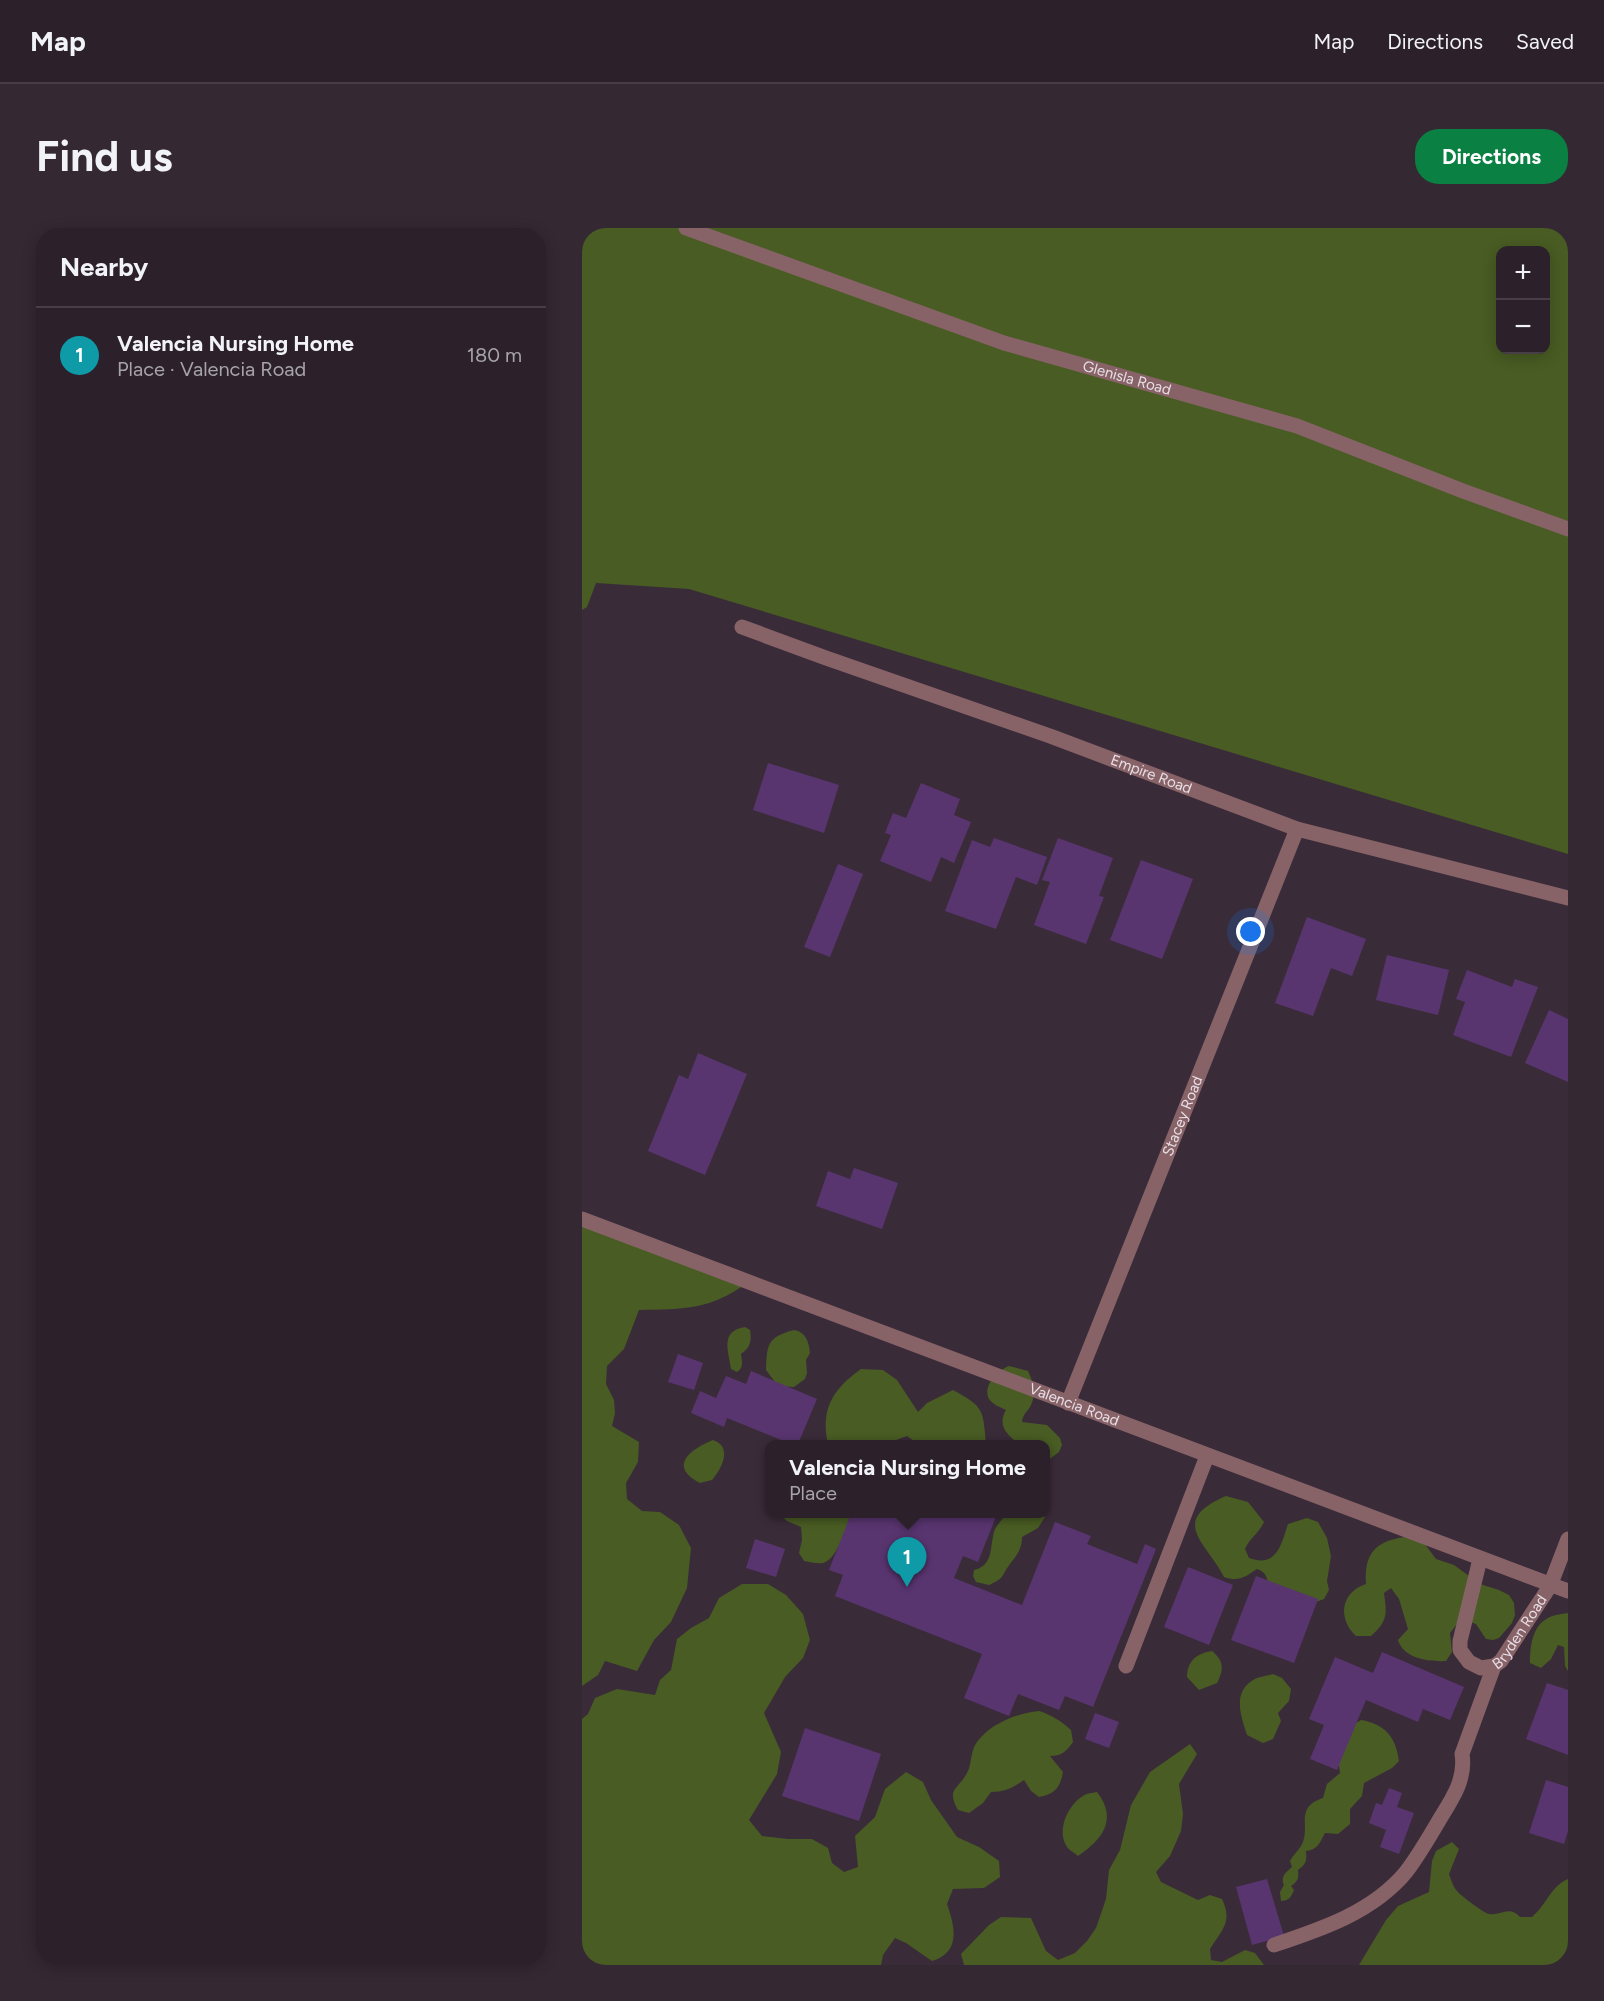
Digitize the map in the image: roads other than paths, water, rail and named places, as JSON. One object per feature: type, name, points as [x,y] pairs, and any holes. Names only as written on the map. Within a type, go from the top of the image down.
[{"type":"street","name":"Glenisla Road","points":[[687,228],[1004,343],[1297,426],[1462,491],[1568,529]]},
{"type":"street","name":"Empire Road","points":[[742,627],[1050,736],[1297,829],[1568,898]]},
{"type":"street","name":"Stacey Road","points":[[1068,1403],[1297,829]]},
{"type":"street","name":"Valencia Road","points":[[582,1219],[1568,1592]]},
{"type":"street","points":[[1126,1666],[1207,1456]]},
{"type":"street","name":"Bryden Road","points":[[1480,1559],[1460,1641],[1460,1650],[1475,1666],[1486,1668],[1501,1661],[1550,1586],[1568,1539]]},
{"type":"street","points":[[1274,1944],[1314,1931],[1360,1910],[1390,1888],[1406,1872],[1454,1795],[1464,1767],[1462,1754],[1494,1666]]},
{"type":"place","name":"Valencia Nursing Home","points":[[907,1587]]}]
